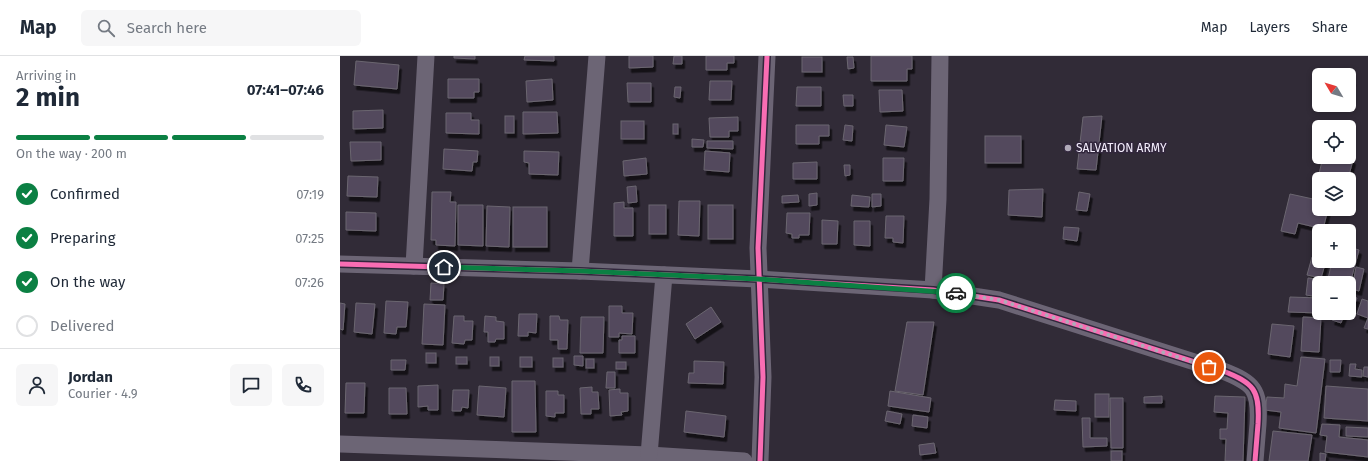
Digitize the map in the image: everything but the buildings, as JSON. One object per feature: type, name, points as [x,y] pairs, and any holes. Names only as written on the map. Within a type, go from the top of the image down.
[{"type":"street","points":[[414,266],[426,56]]},
{"type":"street","points":[[580,271],[597,56]]},
{"type":"street","points":[[760,461],[763,377],[758,279],[766,56]]},
{"type":"street","points":[[933,290],[938,199],[940,56]]},
{"type":"street","points":[[340,264],[580,271],[758,279],[933,290],[999,300],[1222,371],[1243,380],[1253,389],[1259,405],[1255,461]]},
{"type":"street","points":[[649,455],[664,275]]},
{"type":"street","points":[[340,444],[649,455],[744,461]]},
{"type":"cycle path","points":[[760,461],[763,377],[758,248],[767,56]]},
{"type":"cycle path","points":[[340,264],[580,271],[758,279],[933,290],[999,300],[1223,371],[1242,380],[1253,389],[1258,403],[1255,461]]},
{"type":"way so far","points":[[956,293],[999,300],[1111,337],[1209,367]]},
{"type":"place","name":"SALVATION ARMY","points":[[1068,148]]},
{"type":"route","points":[[444,267],[758,279],[933,290],[956,293]]}]
